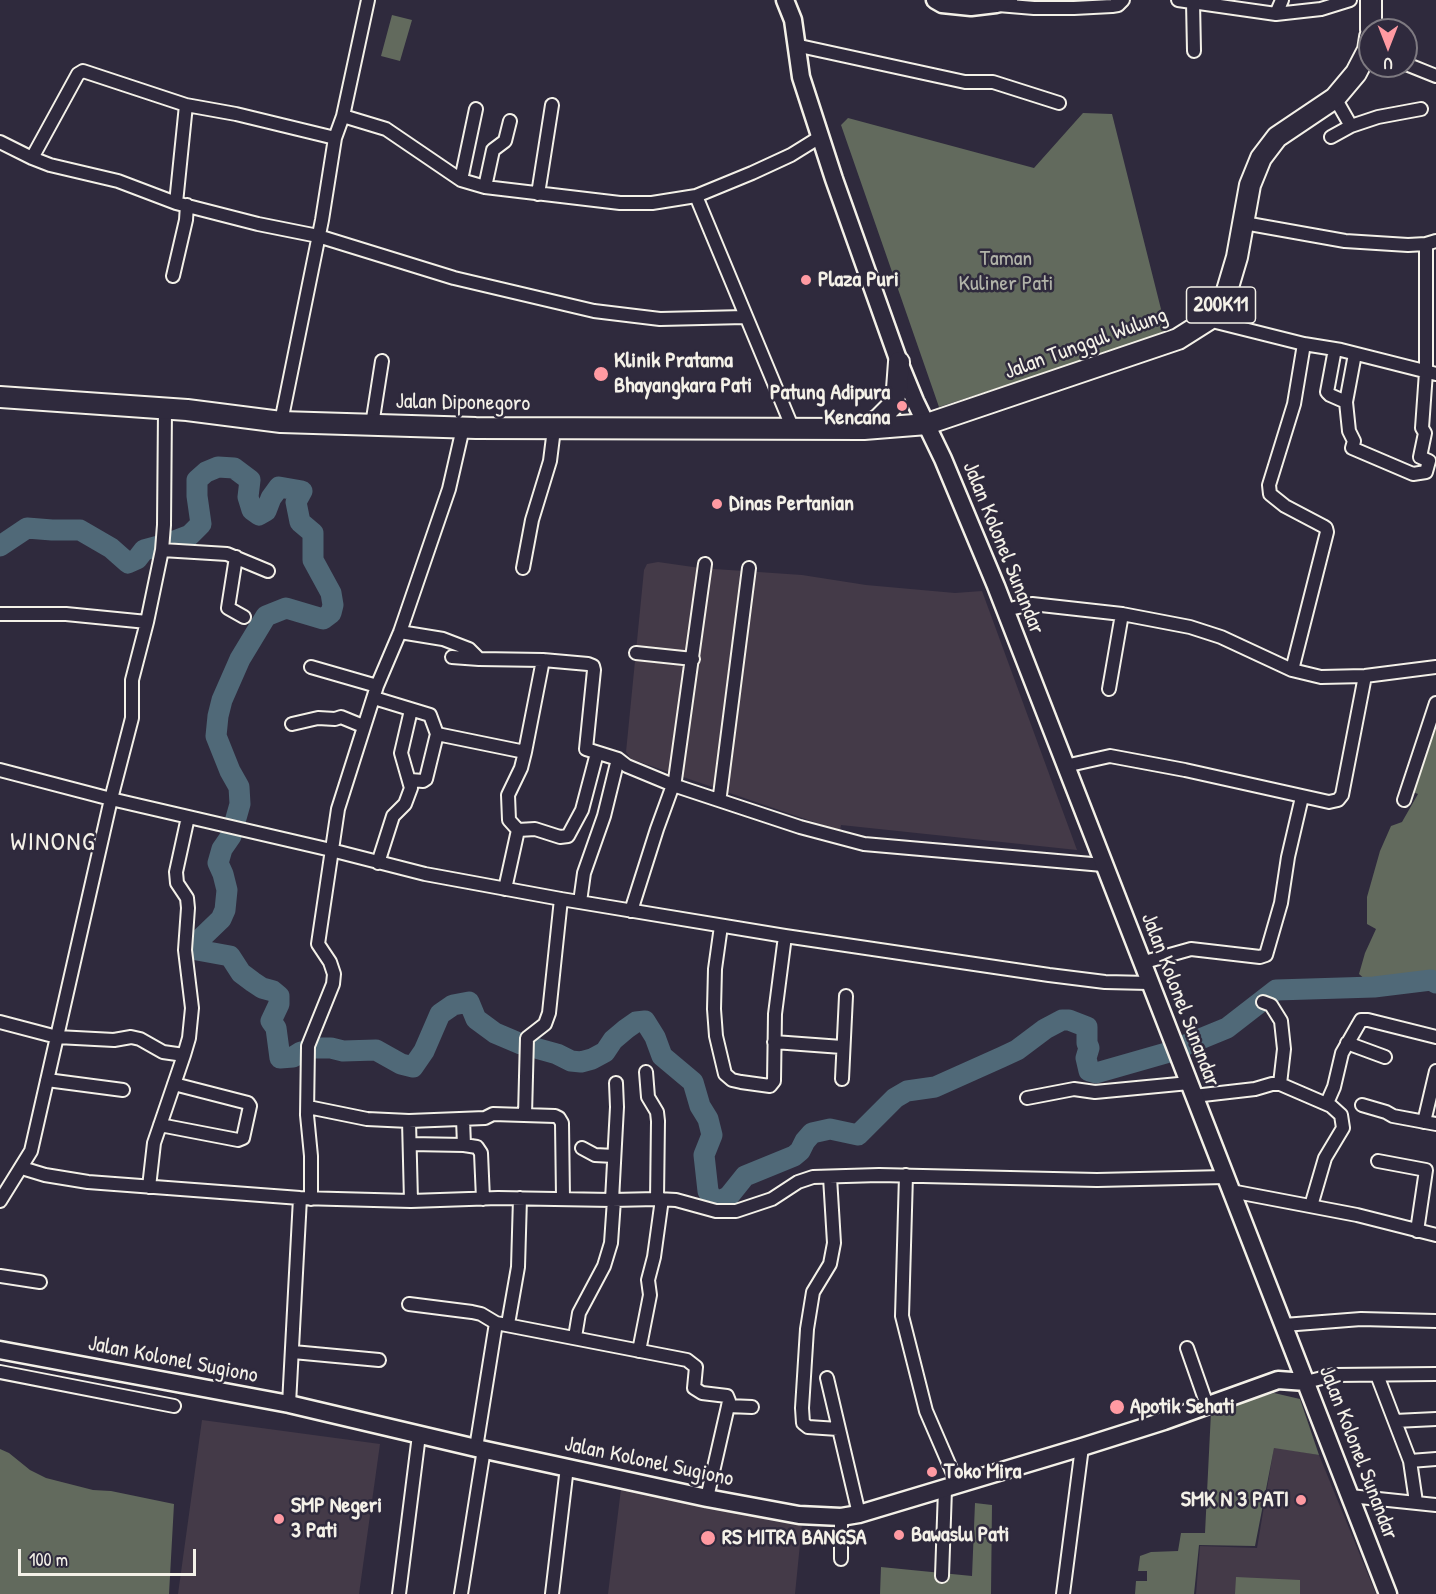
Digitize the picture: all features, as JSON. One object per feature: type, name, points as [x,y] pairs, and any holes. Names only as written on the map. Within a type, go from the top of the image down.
[{"type":"main road","points":[[785,0],[793,20]]},
{"type":"main road","points":[[793,20],[798,0]]},
{"type":"main road","points":[[935,0],[942,4],[960,6],[1003,2]]},
{"type":"main road","points":[[1371,0],[1371,18]]},
{"type":"main road","name":"Jalan Kolonel Sunandar","points":[[793,20],[801,77],[899,362],[1005,610],[1388,1594]]},
{"type":"main road","name":"Jalan Tunggul Wulung","points":[[927,424],[1178,339],[1208,320],[1219,309],[1226,294],[1237,257],[1250,184],[1268,147],[1277,136],[1335,98],[1358,69]]},
{"type":"main road","points":[[864,429],[892,406],[897,389],[899,362]]},
{"type":"main road","name":"Jalan Diponegoro","points":[[0,397],[165,409],[281,422],[463,428],[864,429],[927,424]]},
{"type":"main road","name":"Jalan Kolonel Sugiono","points":[[0,1350],[289,1404],[480,1449],[707,1498],[799,1515],[841,1517],[859,1514],[1082,1447],[1278,1380],[1306,1382]]},
{"type":"main road","points":[[1278,1380],[1295,1356]]},
{"type":"street","points":[[281,422],[318,236],[334,138],[343,117],[368,0]]},
{"type":"street","points":[[1003,2],[1026,0]]},
{"type":"street","points":[[1003,2],[1034,8],[1074,8],[1112,6],[1118,5],[1123,0]]},
{"type":"street","points":[[1178,0],[1276,14],[1321,9],[1350,0]]},
{"type":"street","points":[[1276,14],[1282,0]]},
{"type":"street","points":[[1193,2],[1194,51]]},
{"type":"street","points":[[795,45],[965,82],[993,82],[1059,103]]},
{"type":"street","points":[[1418,69],[1436,76]]},
{"type":"street","points":[[32,158],[78,74],[83,71],[186,105],[236,114],[334,138]]},
{"type":"street","points":[[1335,98],[1351,126]]},
{"type":"street","points":[[173,276],[186,220],[182,204],[186,105]]},
{"type":"street","points":[[538,194],[552,105]]},
{"type":"street","points":[[461,180],[476,109]]},
{"type":"street","points":[[1331,137],[1351,126],[1378,117],[1421,109]]},
{"type":"street","points":[[343,117],[386,129],[461,180],[485,187],[620,203],[652,203],[696,196],[781,160],[820,136]]},
{"type":"street","points":[[485,187],[493,150],[505,141],[510,121]]},
{"type":"street","points":[[0,142],[50,165],[118,181],[182,204],[258,224],[318,236],[454,278],[594,310],[660,319],[745,317]]},
{"type":"street","points":[[696,196],[793,429]]},
{"type":"street","points":[[1244,223],[1345,241],[1408,246],[1431,242],[1431,373],[1422,428],[1425,433],[1420,458],[1429,461],[1426,472],[1413,474],[1352,448],[1354,441],[1349,431],[1346,402],[1355,354]]},
{"type":"street","points":[[1208,320],[1431,373]]},
{"type":"street","points":[[1292,670],[1327,532],[1323,526],[1285,506],[1270,494],[1269,485],[1294,404],[1304,344]]},
{"type":"street","points":[[1335,349],[1328,392],[1346,402]]},
{"type":"street","points":[[372,425],[382,360]]},
{"type":"street","points":[[0,1201],[31,1151],[111,799],[132,718],[132,680],[162,550],[165,409]]},
{"type":"street","points":[[289,1404],[305,1198],[311,1156],[308,1050],[333,984],[334,974],[330,963],[318,944],[338,809],[363,726],[400,632],[449,489],[463,428]]},
{"type":"street","points":[[523,568],[532,520],[550,461],[554,429]]},
{"type":"street","points":[[162,550],[227,554],[268,571]]},
{"type":"street","points":[[236,557],[228,608],[244,617]]},
{"type":"street","points":[[631,910],[674,782],[705,564]]},
{"type":"street","points":[[720,795],[749,568]]},
{"type":"street","points":[[1005,610],[1032,604],[1122,614],[1190,627],[1221,637],[1292,670],[1321,677],[1365,676],[1436,667]]},
{"type":"street","points":[[0,614],[66,614],[147,622]]},
{"type":"street","points":[[1109,689],[1122,614]]},
{"type":"street","points":[[400,632],[443,639],[469,649],[479,659]]},
{"type":"street","points":[[636,653],[693,659]]},
{"type":"street","points":[[452,657],[543,660],[593,666],[585,747],[588,751],[618,759],[627,766],[800,827],[864,843],[1103,865]]},
{"type":"street","points":[[518,830],[509,820],[508,795],[521,768],[543,660]]},
{"type":"street","points":[[311,668],[430,716],[436,734],[426,779],[410,780]]},
{"type":"street","points":[[1065,766],[1110,756],[1329,802],[1338,800],[1342,795],[1365,676]]},
{"type":"street","points":[[1404,800],[1436,703]]},
{"type":"street","points":[[378,863],[393,816],[403,808],[411,788],[401,753],[411,710]]},
{"type":"street","points":[[292,724],[312,719],[341,717],[363,726]]},
{"type":"street","points":[[436,734],[525,752]]},
{"type":"street","points":[[518,830],[535,829],[560,837],[568,836],[582,810],[597,753]]},
{"type":"street","points":[[580,902],[584,873],[604,816],[618,759]]},
{"type":"street","points":[[0,770],[378,863],[505,889],[721,926],[1048,975],[1105,982],[1149,983]]},
{"type":"street","points":[[1141,963],[1191,949],[1260,957],[1266,955],[1281,903],[1288,857],[1302,796]]},
{"type":"street","points":[[149,1187],[154,1143],[189,1038],[192,1008],[185,950],[188,908],[187,898],[177,883],[176,872],[188,817]]},
{"type":"street","points":[[505,889],[518,830]]},
{"type":"street","points":[[525,1115],[528,1036],[545,1024],[549,1013],[561,899]]},
{"type":"street","points":[[721,926],[715,969],[714,1009],[716,1036],[725,1074],[732,1080],[767,1086],[773,1085],[775,1075],[774,1042],[785,936]]},
{"type":"street","points":[[842,1078],[846,996]]},
{"type":"street","points":[[1270,1007],[1281,1021],[1283,1036],[1280,1084]]},
{"type":"street","points":[[1327,1103],[1334,1087],[1342,1053],[1359,1022],[1364,1019],[1436,1037]]},
{"type":"street","points":[[0,1022],[57,1037],[114,1040],[131,1037],[140,1039],[163,1052],[184,1054]]},
{"type":"street","points":[[774,1042],[842,1047]]},
{"type":"street","points":[[1347,1044],[1385,1057]]},
{"type":"street","points":[[1362,1105],[1393,1116],[1430,1123],[1436,1071]]},
{"type":"street","points":[[639,1351],[650,1295],[648,1280],[654,1257],[659,1199],[658,1121],[657,1112],[648,1097],[646,1072]]},
{"type":"street","points":[[46,1080],[123,1090]]},
{"type":"street","points":[[575,1337],[579,1313],[604,1266],[613,1227],[616,1083]]},
{"type":"street","points":[[160,1125],[238,1140],[243,1138],[250,1106],[248,1103],[174,1084]]},
{"type":"street","points":[[1027,1098],[1074,1089],[1095,1092],[1255,1089],[1280,1084],[1327,1103],[1341,1115],[1343,1128],[1325,1158],[1311,1206]]},
{"type":"street","points":[[308,1107],[367,1119],[409,1121],[484,1118],[493,1114],[555,1116],[562,1123],[563,1198]]},
{"type":"street","points":[[463,1119],[464,1145]]},
{"type":"street","points":[[409,1121],[411,1201]]},
{"type":"street","points":[[410,1144],[477,1147],[481,1153],[483,1199]]},
{"type":"street","points":[[582,1148],[595,1155],[614,1156]]},
{"type":"street","points":[[1378,1161],[1426,1170],[1417,1231]]},
{"type":"street","points":[[22,1168],[78,1181],[305,1198],[411,1201],[520,1198],[659,1199],[676,1200],[717,1211],[736,1211],[772,1199],[804,1179],[830,1177],[906,1175],[1228,1184],[1436,1235]]},
{"type":"street","points":[[906,1175],[902,1316],[926,1411],[951,1487],[942,1576]]},
{"type":"street","points":[[830,1177],[834,1243],[830,1264],[813,1292],[807,1329],[802,1408],[803,1423],[807,1427],[838,1429]]},
{"type":"street","points":[[461,1594],[480,1449],[502,1323],[518,1267],[520,1198]]},
{"type":"street","points":[[0,1276],[40,1282]]},
{"type":"street","points":[[409,1304],[481,1314],[502,1323],[687,1360],[696,1367],[694,1388],[702,1393],[727,1396],[729,1401],[707,1498]]},
{"type":"street","points":[[1284,1325],[1361,1319],[1436,1321]]},
{"type":"street","points":[[1187,1348],[1207,1405]]},
{"type":"street","points":[[293,1352],[379,1360]]},
{"type":"street","points":[[0,1372],[174,1406]]},
{"type":"street","points":[[1306,1382],[1334,1375],[1436,1374]]},
{"type":"street","points":[[1377,1375],[1410,1461],[1416,1502]]},
{"type":"street","points":[[827,1378],[859,1514]]},
{"type":"street","points":[[728,1406],[752,1407]]},
{"type":"street","points":[[1395,1421],[1436,1419]]},
{"type":"street","points":[[399,1594],[419,1435]]},
{"type":"street","points":[[1063,1594],[1082,1447]]},
{"type":"street","points":[[1410,1461],[1436,1459]]},
{"type":"street","points":[[552,1594],[567,1467]]},
{"type":"street","points":[[1350,1496],[1436,1505]]},
{"type":"street","points":[[841,1517],[841,1559]]},
{"type":"shaded area","points":[[658,562],[700,568],[802,575],[866,585],[955,593],[982,591],[1077,850],[841,825],[840,831],[631,759],[626,752],[644,570],[647,564]]},
{"type":"shaded area","name":"SMP Negeri 3 Pati","points":[[202,1420],[380,1444],[359,1594],[178,1594]]},
{"type":"shaded area","name":"SMK N 3 PATI","points":[[1274,1447],[1319,1455],[1376,1594],[1196,1594],[1200,1546],[1257,1548]]},
{"type":"shaded area","name":"RS MITRA BANGSA","points":[[621,1489],[779,1522],[802,1524],[795,1594],[608,1594]]},
{"type":"green space","points":[[392,15],[412,20],[400,61],[381,56]]},
{"type":"green space","name":"Taman Kuliner Pati","points":[[1083,113],[1112,114],[1167,333],[939,407],[841,125],[848,118],[1034,168]]},
{"type":"green space","points":[[1436,703],[1436,983],[1430,980],[1374,987],[1359,974],[1365,953],[1376,929],[1367,924],[1367,897],[1380,851],[1391,826],[1402,822],[1418,794],[1410,791]]},
{"type":"green space","points":[[1274,1393],[1300,1399],[1319,1455],[1274,1448],[1255,1546],[1199,1545],[1194,1594],[1135,1594],[1136,1581],[1147,1581],[1147,1571],[1138,1571],[1140,1556],[1151,1552],[1178,1551],[1181,1533],[1205,1533],[1211,1412]]},
{"type":"green space","points":[[0,1449],[46,1478],[93,1490],[111,1491],[174,1504],[169,1594],[0,1594]]},
{"type":"green space","points":[[975,1503],[992,1505],[991,1594],[880,1594],[881,1567],[972,1576]]},
{"type":"green space","points":[[1236,1577],[1300,1580],[1300,1594],[1235,1594]]},
{"type":"waterway","points":[[169,543],[190,535],[201,524],[197,480],[206,472],[218,467],[234,468],[250,480],[248,497],[252,510],[259,515],[266,511],[279,487],[302,491],[296,502],[300,522],[313,533],[313,560],[331,593],[333,605],[331,613],[323,619],[286,608],[266,616],[240,659],[222,700],[218,716],[216,736],[239,787],[240,804],[231,836],[222,849],[218,863],[227,890],[225,910],[221,919],[194,945],[197,950],[230,956],[241,973],[262,988],[273,991],[279,996],[279,1004],[271,1021],[276,1028],[280,1058],[293,1057],[315,1048],[343,1051],[376,1050],[401,1064],[413,1067],[424,1051],[440,1014],[453,1005],[469,1002],[476,1019],[495,1033],[571,1061],[581,1062],[605,1052],[613,1040],[626,1029],[636,1022],[645,1021],[655,1037],[662,1056],[693,1082],[712,1135],[704,1155],[708,1191],[712,1199],[722,1200],[729,1196],[745,1176],[794,1156],[812,1133],[830,1129],[858,1135],[895,1098],[907,1091],[935,1087],[1002,1057],[1017,1050],[1045,1029],[1062,1020],[1069,1020],[1087,1027],[1089,1048],[1086,1058],[1089,1071],[1096,1073],[1166,1053],[1227,1028],[1276,990],[1374,987],[1431,980],[1436,983]]},
{"type":"waterway","points":[[0,546],[27,528],[80,530],[111,548],[128,563],[137,559],[144,550],[159,546]]},
{"type":"place","name":"Plaza Puri","points":[[806,280]]},
{"type":"place","name":"Klinik Pratama Bhayangkara Pati","points":[[601,374]]},
{"type":"place","name":"Patung Adipura Kencana","points":[[902,406]]},
{"type":"place","name":"Dinas Pertanian","points":[[717,504]]},
{"type":"place","name":"Apotik Sehati","points":[[1117,1407]]},
{"type":"place","name":"Toko Mira","points":[[932,1472]]},
{"type":"place","name":"SMK N 3 PATI","points":[[1301,1500]]},
{"type":"place","name":"SMP Negeri 3 Pati","points":[[279,1519]]},
{"type":"place","name":"Bawaslu Pati","points":[[899,1535]]},
{"type":"place","name":"RS MITRA BANGSA","points":[[708,1538]]},
{"type":"district","name":"WINONG","points":[[53,843]]}]
